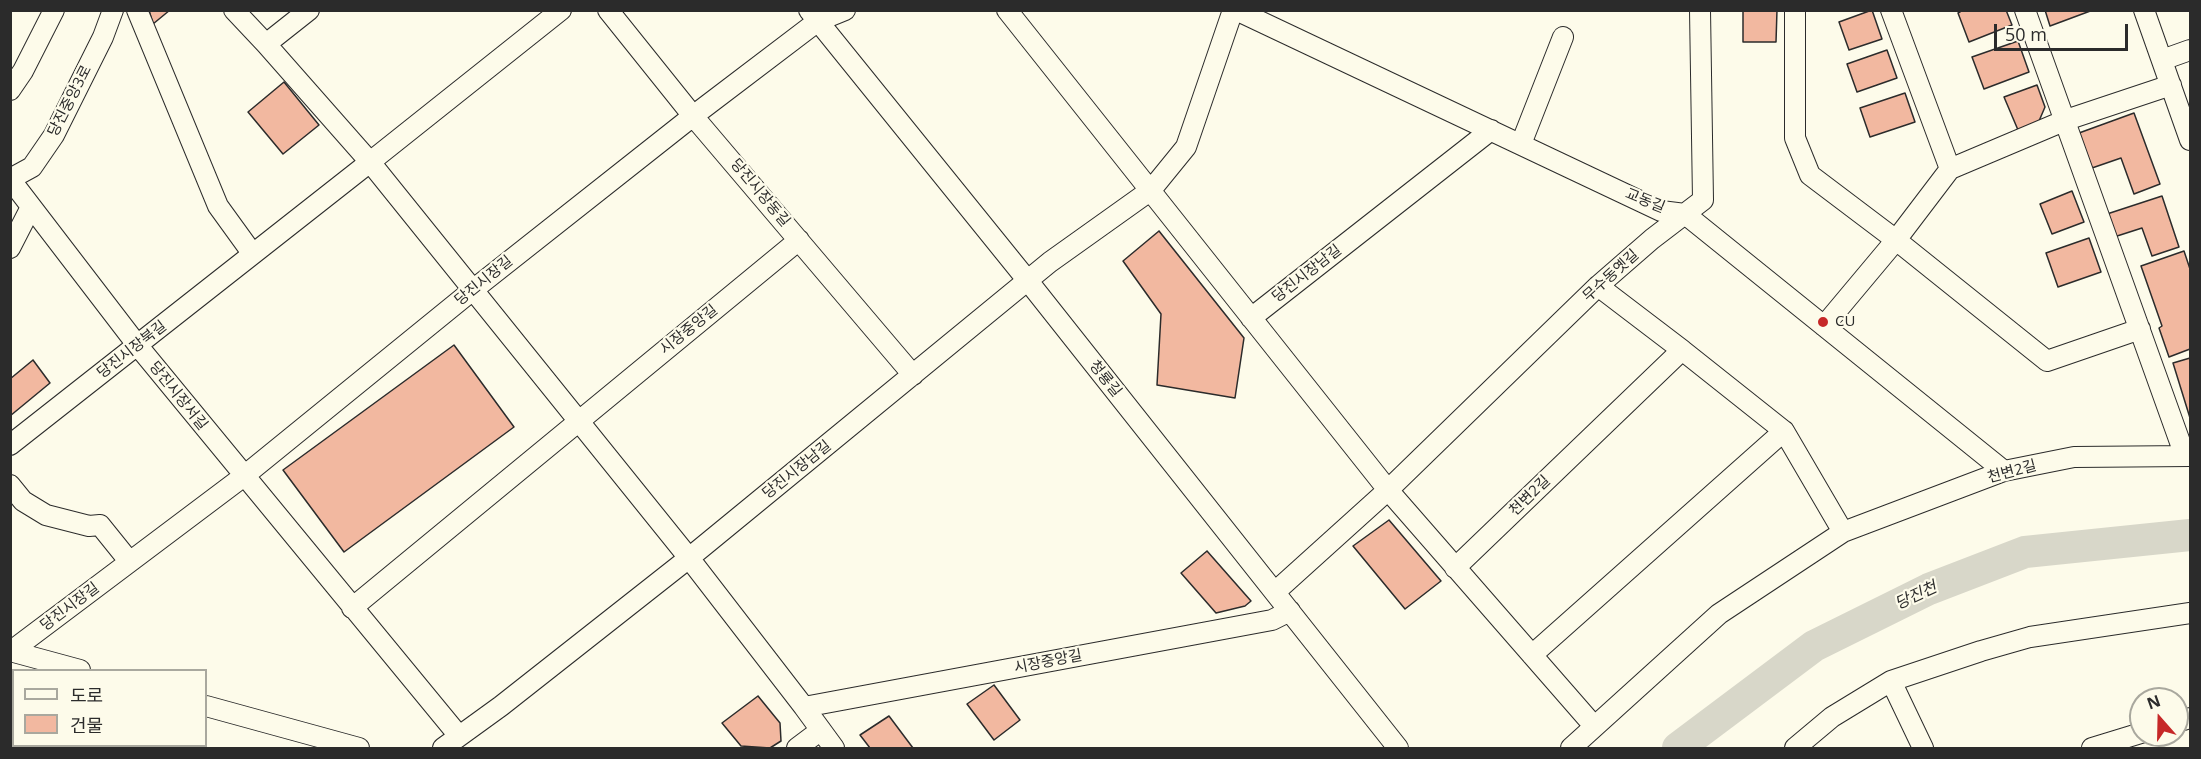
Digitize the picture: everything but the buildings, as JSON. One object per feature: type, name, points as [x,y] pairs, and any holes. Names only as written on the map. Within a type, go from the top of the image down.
[{"type":"street","points":[[10,90],[23,71],[54,10]]},
{"type":"street","name":"당진중앙3로","points":[[10,179],[32,167],[54,135],[103,37],[113,10]]},
{"type":"street","points":[[137,10],[218,206],[252,254]]},
{"type":"street","points":[[234,10],[370,162],[474,289],[689,558],[834,748]]},
{"type":"street","points":[[266,44],[309,10]]},
{"type":"street","name":"당진시장북길","points":[[10,445],[561,10]]},
{"type":"street","name":"당진시장동길","points":[[608,10],[693,116],[913,375]]},
{"type":"street","name":"당진시장길","points":[[11,652],[244,476],[474,289],[693,116],[814,16],[845,10]]},
{"type":"street","points":[[1007,10],[1388,490],[1594,726]]},
{"type":"street","name":"당진시장남길","points":[[443,748],[689,558],[1050,262],[1151,190],[1186,147],[1234,10]]},
{"type":"street","name":"교동길","points":[[1234,10],[1661,211],[1685,214],[2004,471]]},
{"type":"street","name":"무수동옛길","points":[[1275,592],[1388,490],[1598,286],[1652,239],[1703,200],[1700,10]]},
{"type":"street","points":[[1795,10],[1795,138],[1810,175],[2048,361],[2140,329]]},
{"type":"street","points":[[1891,10],[1950,169]]},
{"type":"street","points":[[2025,10],[2188,456]]},
{"type":"street","points":[[2144,10],[2190,140]]},
{"type":"street","name":"청룡길","points":[[814,16],[1028,281],[1398,748]]},
{"type":"street","points":[[1521,144],[1563,37]]},
{"type":"street","points":[[2162,60],[2190,50]]},
{"type":"street","points":[[1824,326],[1896,240],[1950,169],[2066,120],[2171,85]]},
{"type":"street","name":"당진시장남길","points":[[1251,318],[1491,130]]},
{"type":"street","name":"당진시장서길","points":[[10,179],[138,346],[459,736]]},
{"type":"street","points":[[10,248],[31,207]]},
{"type":"street","name":"시장중앙길","points":[[578,420],[799,240]]},
{"type":"street","points":[[1598,286],[1784,431],[1843,532]]},
{"type":"street","name":"천변2길","points":[[1455,568],[1682,350]]},
{"type":"street","points":[[352,608],[578,420]]},
{"type":"street","points":[[1532,655],[1784,431]]},
{"type":"street","name":"천변2길","points":[[1571,748],[1719,614],[1843,532],[2004,471],[2074,457],[2188,456]]},
{"type":"street","points":[[10,485],[23,501],[46,515],[89,526],[100,525],[129,561]]},
{"type":"street","name":"시장중앙길","points":[[804,707],[1272,620],[1290,611]]},
{"type":"street","points":[[1795,748],[1832,717],[1891,681],[2030,637],[2190,613]]},
{"type":"street","points":[[11,652],[76,669]]},
{"type":"street","points":[[1891,681],[1923,748]]},
{"type":"street","points":[[207,706],[359,748]]},
{"type":"street","points":[[797,748],[821,730]]},
{"type":"street","points":[[2092,748],[2129,737]]},
{"type":"waterway","name":"당진천","points":[[1678,748],[1814,646],[1929,589],[2025,552],[2190,535]]},
{"type":"waterway","name":"당진천","points":[[128,747],[134,748]]},
{"type":"place","name":"CU","points":[[1823,322]]}]
